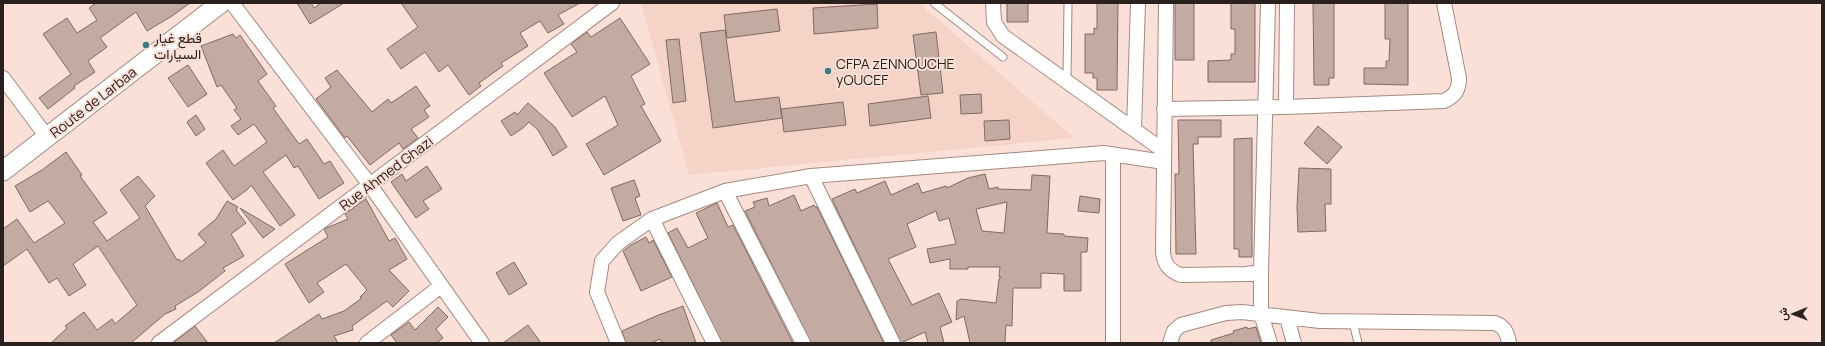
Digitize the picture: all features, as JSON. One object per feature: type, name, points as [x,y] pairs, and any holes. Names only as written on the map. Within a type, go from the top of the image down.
[{"type":"main road","name":"Route de Larbaa","points":[[4,170],[221,3]]},
{"type":"street","points":[[232,3],[370,185],[482,343]]},
{"type":"street","name":"Rue Ahmed Ghazi","points":[[159,343],[612,3]]},
{"type":"street","points":[[993,3],[994,22],[1000,32],[1134,129],[1164,156]]},
{"type":"street","points":[[1134,129],[1138,3]]},
{"type":"street","points":[[1166,3],[1163,252],[1167,267],[1171,271],[1181,275],[1246,274],[1261,272]]},
{"type":"street","points":[[1268,3],[1261,314],[1270,343]]},
{"type":"street","points":[[1286,107],[1287,3]]},
{"type":"street","points":[[1164,109],[1438,102],[1449,99],[1458,90],[1459,78],[1444,3]]},
{"type":"street","points":[[3,78],[46,138]]},
{"type":"street","points":[[618,343],[596,292],[602,261],[618,243],[652,220],[725,190],[811,176],[1104,153],[1113,155],[1164,156]]},
{"type":"street","points":[[1113,155],[1113,343]]},
{"type":"street","points":[[811,176],[894,343]]},
{"type":"street","points":[[725,190],[803,343]]},
{"type":"street","points":[[652,220],[714,343]]},
{"type":"street","points":[[367,343],[441,286]]},
{"type":"street","points":[[1170,343],[1171,334],[1181,325],[1226,313],[1242,312],[1287,318],[1353,322],[1495,323],[1506,332],[1509,343]]},
{"type":"street","points":[[1287,318],[1294,343]]},
{"type":"lane","points":[[934,3],[1003,57]]},
{"type":"lane","points":[[1067,80],[1068,3]]},
{"type":"lane","points":[[1353,322],[1358,343]]},
{"type":"shaded area","name":"CFPA zENNOUCHE yOUCEF","points":[[641,3],[919,3],[1074,138],[689,175]]},
{"type":"building","points":[[96,3],[190,3],[147,31],[136,12],[100,38],[107,47],[88,61],[95,72],[74,86],[75,88],[48,109],[39,98],[71,74],[43,34],[67,18],[77,33],[97,20],[89,8]]},
{"type":"building","points":[[297,3],[311,3],[314,8],[321,3],[344,3],[310,24]]},
{"type":"building","points":[[401,3],[580,3],[558,15],[564,24],[548,33],[540,21],[520,33],[528,46],[501,63],[503,66],[479,83],[481,86],[469,95],[448,65],[439,72],[425,52],[401,69],[387,49],[418,27]]},
{"type":"building","points":[[1007,3],[1028,3],[1028,22],[1007,22]]},
{"type":"building","points":[[1097,3],[1118,3],[1117,90],[1097,90],[1097,78],[1093,78],[1093,73],[1085,73],[1085,34],[1094,34],[1094,28],[1097,29]]},
{"type":"building","points":[[1175,3],[1194,3],[1194,60],[1175,60]]},
{"type":"building","points":[[1231,3],[1255,3],[1255,82],[1208,82],[1208,61],[1231,60],[1231,54],[1235,54],[1235,29],[1231,29]]},
{"type":"building","points":[[1313,3],[1334,3],[1334,78],[1329,78],[1329,85],[1314,85]]},
{"type":"building","points":[[1385,3],[1408,3],[1408,85],[1364,84],[1364,68],[1386,68],[1386,61],[1389,61],[1390,39],[1385,39]]},
{"type":"building","points":[[877,4],[878,28],[814,34],[813,8]]},
{"type":"building","points":[[777,9],[780,31],[727,38],[724,15]]},
{"type":"building","points":[[620,18],[650,64],[631,76],[645,104],[641,106],[661,141],[604,175],[586,144],[618,125],[605,96],[572,117],[544,73],[577,52],[571,44],[587,32],[591,37]]},
{"type":"building","points":[[725,30],[735,102],[779,97],[782,118],[713,128],[700,33]]},
{"type":"building","points":[[936,32],[943,93],[921,95],[913,35]]},
{"type":"building","points":[[233,34],[236,38],[240,35],[267,74],[258,81],[276,106],[273,108],[299,144],[307,139],[324,164],[330,161],[344,183],[319,199],[298,166],[294,168],[286,155],[263,172],[295,215],[280,226],[251,185],[233,200],[206,163],[223,150],[234,166],[267,142],[254,124],[238,135],[231,126],[241,119],[234,110],[237,108],[221,85],[217,87],[201,46]]},
{"type":"building","points":[[679,39],[686,101],[673,103],[666,40]]},
{"type":"building","points":[[188,65],[207,94],[188,107],[168,78]]},
{"type":"building","points":[[337,70],[372,112],[388,99],[391,103],[416,86],[430,106],[424,110],[429,117],[411,129],[418,138],[403,149],[399,143],[370,165],[347,136],[345,138],[316,99],[331,87],[325,78]]},
{"type":"building","points":[[981,94],[982,113],[961,114],[960,95]]},
{"type":"building","points":[[928,96],[931,118],[870,126],[868,104]]},
{"type":"building","points":[[843,102],[846,125],[784,132],[781,109]]},
{"type":"building","points":[[528,103],[555,127],[567,147],[553,156],[538,130],[529,122],[511,136],[501,121],[515,112],[517,115]]},
{"type":"building","points":[[196,115],[205,129],[196,136],[187,122]]},
{"type":"building","points":[[1009,120],[1010,139],[985,141],[984,121]]},
{"type":"building","points":[[1178,120],[1221,120],[1221,137],[1198,137],[1198,144],[1193,144],[1196,254],[1176,254],[1175,174],[1179,174]]},
{"type":"building","points":[[1318,126],[1342,147],[1327,164],[1304,143]]},
{"type":"building","points":[[1252,138],[1252,257],[1239,257],[1239,249],[1234,249],[1234,139]]},
{"type":"building","points":[[66,152],[82,175],[80,176],[107,213],[93,222],[107,241],[140,218],[120,190],[138,176],[155,196],[145,206],[177,260],[179,259],[181,262],[206,243],[198,234],[216,219],[227,201],[238,207],[236,210],[246,223],[231,234],[244,256],[223,268],[225,271],[198,292],[175,306],[176,309],[165,314],[131,343],[51,343],[67,328],[65,326],[84,312],[97,330],[112,319],[115,324],[137,305],[98,246],[73,264],[86,285],[69,296],[57,278],[49,283],[27,249],[3,266],[3,229],[17,219],[34,243],[65,223],[48,201],[30,212],[15,186],[42,170]]},
{"type":"building","points":[[427,166],[442,189],[423,201],[429,209],[416,218],[391,182],[402,174],[406,181]]},
{"type":"building","points":[[1299,168],[1331,169],[1331,204],[1325,204],[1326,231],[1298,232],[1297,207]]},
{"type":"building","points":[[985,174],[989,189],[998,187],[998,189],[1031,190],[1032,175],[1050,176],[1047,233],[1088,238],[1087,252],[1081,252],[1081,291],[1064,291],[1064,274],[1041,273],[1041,288],[1013,288],[1012,326],[1006,325],[1005,343],[970,343],[964,316],[956,320],[957,301],[961,299],[996,303],[999,279],[1001,277],[999,277],[1000,267],[968,267],[968,269],[950,269],[950,259],[930,263],[927,249],[956,244],[949,218],[939,221],[936,211],[907,224],[916,247],[888,259],[912,305],[939,293],[952,322],[940,327],[944,343],[928,343],[925,332],[901,343],[832,199],[855,189],[857,193],[885,181],[891,195],[918,183],[922,193],[946,186],[947,188],[968,178]],"holes":[[[1007,202],[1004,233],[982,231],[976,209]]]},
{"type":"building","points":[[634,180],[640,196],[635,198],[641,215],[623,221],[611,188]]},
{"type":"building","points":[[794,195],[801,211],[814,205],[817,207],[884,343],[811,343],[745,211],[755,207],[753,202],[767,198],[769,206]]},
{"type":"building","points":[[1080,196],[1100,199],[1099,213],[1078,211]]},
{"type":"building","points":[[366,199],[389,241],[395,238],[407,259],[389,270],[409,291],[393,307],[387,301],[352,326],[353,330],[334,336],[338,343],[274,343],[319,314],[322,319],[344,311],[362,298],[360,297],[367,290],[346,264],[317,283],[324,292],[309,303],[285,264],[328,237],[324,229],[348,219],[345,214]]},
{"type":"building","points":[[717,203],[728,227],[733,225],[793,343],[722,343],[668,233],[677,228],[688,248],[708,238],[696,213]]},
{"type":"building","points":[[240,208],[275,229],[263,238]]},
{"type":"building","points":[[646,237],[649,243],[653,240],[672,277],[641,291],[623,251]]},
{"type":"building","points":[[514,262],[527,284],[509,295],[496,273]]},
{"type":"building","points":[[683,306],[696,343],[662,343],[660,339],[651,343],[626,343],[622,331]]},
{"type":"building","points":[[438,307],[448,317],[436,329],[443,338],[436,343],[397,343],[391,335],[409,322],[415,330]]},
{"type":"building","points":[[528,325],[541,343],[503,343]]},
{"type":"building","points":[[195,326],[208,343],[173,343]]},
{"type":"building","points":[[1247,327],[1247,329],[1256,327],[1261,343],[1211,343],[1211,340],[1234,333],[1233,331]]},
{"type":"place","name":"قطع غيار السيارات","points":[[146,45]]},
{"type":"place","name":"CFPA zENNOUCHE yOUCEF","points":[[828,71]]}]
